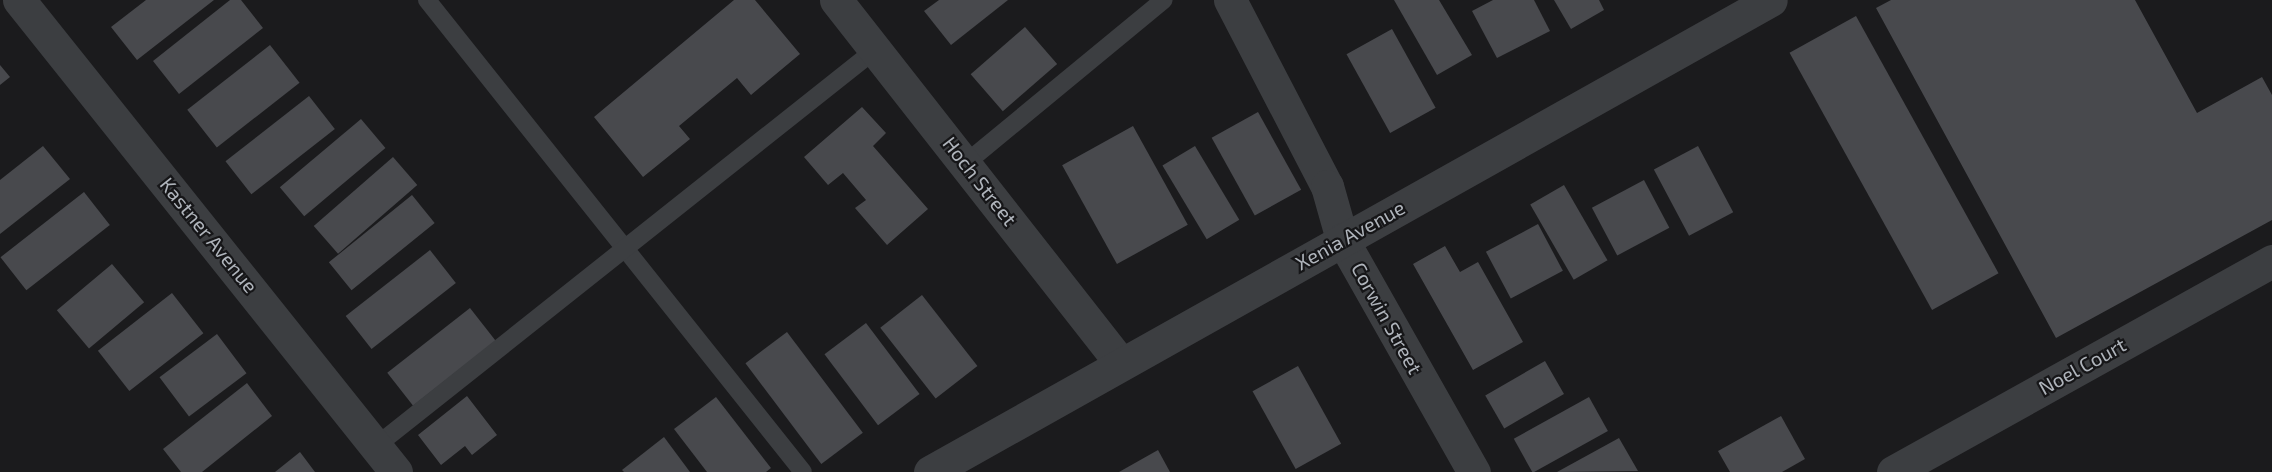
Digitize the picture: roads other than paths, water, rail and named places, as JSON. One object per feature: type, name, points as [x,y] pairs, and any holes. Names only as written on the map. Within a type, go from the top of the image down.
[{"type":"street","name":"Kastner Avenue","points":[[20,0],[396,472]]},
{"type":"street","name":"Hoch Street","points":[[836,0],[1121,363]]},
{"type":"street","name":"Corwin Street","points":[[1230,0],[1327,186],[1342,239],[1474,472]]},
{"type":"street","name":"Xenia Avenue","points":[[930,472],[1771,0]]},
{"type":"street","name":"Noel Court","points":[[1893,472],[2272,261]]},
{"type":"lane","points":[[427,0],[803,472]]},
{"type":"lane","points":[[966,163],[1164,0]]},
{"type":"lane","points":[[376,446],[875,50]]}]
